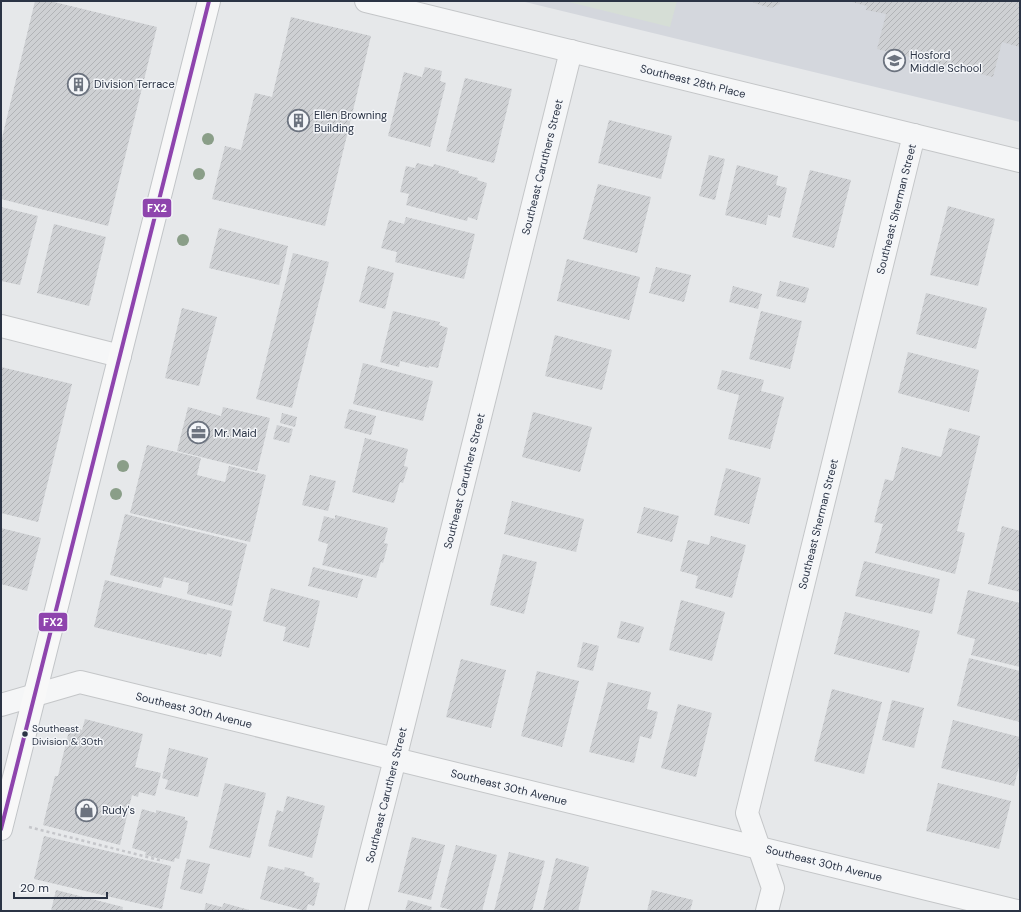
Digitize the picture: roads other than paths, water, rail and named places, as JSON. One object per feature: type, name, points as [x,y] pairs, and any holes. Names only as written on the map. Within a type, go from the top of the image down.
[{"type":"main road","points":[[2,825],[209,1]]},
{"type":"street","name":"Southeast 28th Place","points":[[366,1],[1020,161]]},
{"type":"street","name":"Southeast Caruthers Street","points":[[356,911],[571,51]]},
{"type":"street","name":"Southeast Sherman Street","points":[[767,911],[773,888],[747,813],[914,135]]},
{"type":"street","points":[[1,326],[120,356]]},
{"type":"street","name":"Southeast 30th Avenue","points":[[1,705],[80,682],[1018,911]]},
{"type":"place","name":"Hosford Middle School","points":[[895,61]]},
{"type":"place","name":"Division Terrace","points":[[79,84]]},
{"type":"place","name":"Ellen Browning Building","points":[[299,121]]},
{"type":"place","name":"Mr. Maid","points":[[199,433]]},
{"type":"place","name":"Southeast Division & 30th","points":[[25,734]]},
{"type":"place","name":"Rudy's","points":[[87,810]]}]
